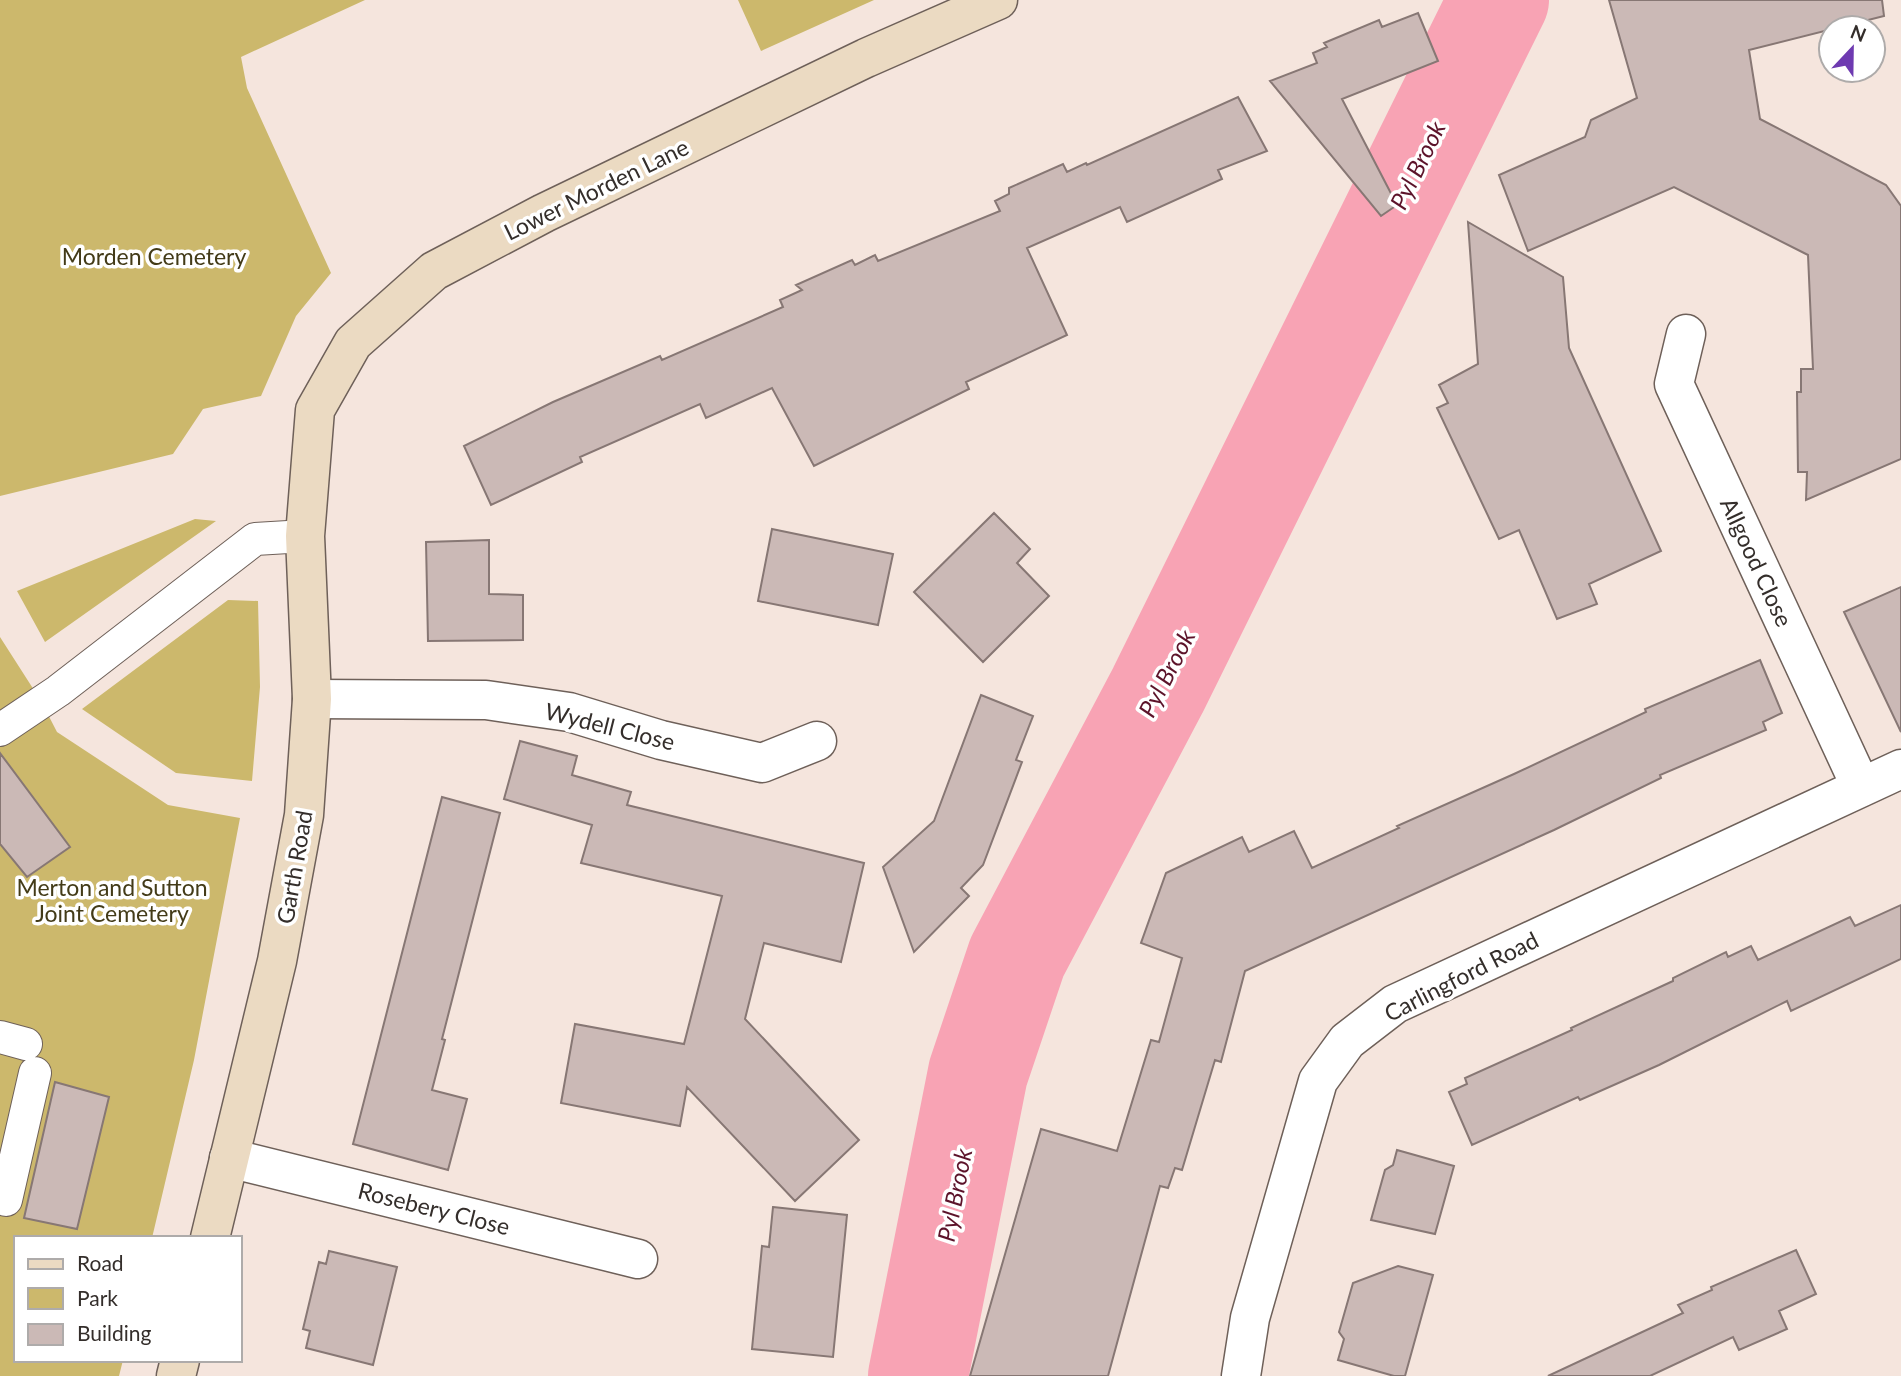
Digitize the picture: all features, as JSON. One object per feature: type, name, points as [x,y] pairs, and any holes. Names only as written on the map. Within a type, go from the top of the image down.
[{"type":"street","name":"Lower Morden Lane","points":[[307,488],[314,410],[353,343],[434,271],[544,213],[792,94],[998,0]]},
{"type":"street","name":"Allgood Close","points":[[1686,334],[1674,384],[1861,787]]},
{"type":"street","name":"Garth Road","points":[[210,1236],[276,961],[304,815],[312,699],[305,536],[307,488]]},
{"type":"street","name":"Wydell Close","points":[[312,699],[486,700],[510,703],[569,712],[661,740],[762,763],[817,741]]},
{"type":"street","name":"Carlingford Road","points":[[1241,1376],[1250,1318],[1318,1081],[1347,1041],[1395,1004],[1901,769]]},
{"type":"street","name":"Rosebery Close","points":[[229,1158],[638,1259]]},
{"type":"lane","points":[[0,730],[58,691],[255,539],[305,536]]},
{"type":"lane","points":[[6,1199],[10,1139],[36,1073]]},
{"type":"green space","name":"Morden Cemetery","points":[[0,0],[365,0],[241,57],[247,88],[331,273],[296,316],[261,396],[203,409],[173,454],[0,496]]},
{"type":"green space","points":[[738,0],[874,0],[761,51]]},
{"type":"green space","points":[[195,519],[216,521],[45,642],[17,591]]},
{"type":"green space","points":[[228,600],[258,601],[260,687],[252,781],[176,773],[82,709]]},
{"type":"green space","name":"Merton and Sutton Joint Cemetery","points":[[0,637],[41,701],[57,732],[168,805],[240,818],[194,1060],[152,1236],[14,1236],[14,1362],[122,1362],[119,1376],[0,1376]]},
{"type":"building","points":[[1609,0],[1882,0],[1884,14],[1817,14],[1817,33],[1749,50],[1760,119],[1886,185],[1901,206],[1901,459],[1806,500],[1807,472],[1798,472],[1797,392],[1801,392],[1801,369],[1813,369],[1808,255],[1674,187],[1528,251],[1499,175],[1585,137],[1591,120],[1637,98]]},
{"type":"building","points":[[1418,13],[1438,61],[1342,99],[1397,205],[1381,216],[1270,81],[1317,63],[1313,53],[1327,47],[1324,43],[1379,20],[1382,27]]},
{"type":"building","points":[[1238,97],[1267,151],[1218,170],[1222,179],[1127,222],[1120,207],[1027,248],[1067,335],[966,382],[969,389],[814,466],[772,388],[706,418],[700,404],[580,457],[582,462],[491,505],[464,446],[553,402],[660,356],[662,360],[783,307],[780,300],[802,290],[796,285],[852,260],[855,265],[875,255],[878,261],[1000,211],[995,201],[1009,194],[1009,188],[1063,164],[1067,172],[1086,163],[1087,165]]},
{"type":"building","points":[[1468,222],[1563,277],[1569,348],[1661,551],[1589,584],[1597,604],[1557,619],[1519,530],[1499,539],[1437,408],[1448,403],[1439,385],[1478,364]]},
{"type":"building","points":[[994,513],[1030,549],[1017,563],[1049,596],[983,662],[914,592]]},
{"type":"building","points":[[772,529],[893,554],[878,625],[758,601]]},
{"type":"building","points":[[489,540],[489,594],[523,595],[523,640],[428,641],[426,542]]},
{"type":"building","points":[[1901,587],[1901,732],[1844,612]]},
{"type":"building","points":[[1760,660],[1782,713],[1763,722],[1766,730],[1660,775],[1661,778],[1554,830],[1245,971],[1221,1062],[1215,1060],[1182,1170],[1175,1168],[1168,1188],[1160,1186],[1108,1376],[970,1376],[1041,1129],[1117,1151],[1151,1040],[1159,1042],[1182,958],[1141,943],[1166,873],[1242,837],[1249,852],[1294,831],[1312,868],[1646,712],[1645,709]]},
{"type":"building","points":[[981,695],[1033,716],[1016,760],[1022,762],[983,865],[961,888],[969,896],[914,952],[883,867],[934,821]]},
{"type":"building","points":[[520,741],[577,756],[572,775],[631,792],[627,805],[864,863],[841,962],[764,943],[745,1019],[859,1140],[795,1201],[687,1087],[680,1126],[561,1103],[575,1024],[684,1044],[722,896],[581,863],[592,825],[504,799]]},
{"type":"building","points":[[0,753],[70,847],[27,877],[0,844]]},
{"type":"building","points":[[442,797],[500,813],[442,1039],[445,1040],[432,1090],[467,1099],[448,1170],[353,1144]]},
{"type":"building","points":[[1901,905],[1901,959],[1791,1011],[1787,1001],[1659,1065],[1580,1100],[1578,1097],[1472,1145],[1449,1092],[1467,1084],[1465,1078],[1572,1030],[1571,1028],[1673,981],[1673,978],[1726,952],[1728,957],[1751,946],[1758,960],[1850,917],[1855,926]]},
{"type":"building","points":[[55,1082],[109,1097],[77,1229],[24,1218]]},
{"type":"building","points":[[1397,1150],[1454,1166],[1435,1234],[1371,1220],[1385,1170],[1393,1165]]},
{"type":"building","points":[[773,1207],[847,1215],[833,1357],[752,1349],[762,1246],[769,1247]]},
{"type":"building","points":[[1796,1250],[1816,1294],[1779,1311],[1787,1329],[1739,1350],[1733,1337],[1650,1376],[1548,1376],[1683,1313],[1678,1305],[1712,1290],[1711,1287]]},
{"type":"building","points":[[329,1251],[397,1267],[373,1365],[306,1348],[310,1331],[303,1329],[319,1262],[326,1264]]},
{"type":"building","points":[[1398,1266],[1433,1275],[1405,1376],[1394,1376],[1338,1360],[1344,1339],[1339,1332],[1353,1283]]},
{"type":"waterway","name":"Pyl Brook","points":[[918,1376],[978,1073],[1017,957],[1158,690],[1499,0]]}]
